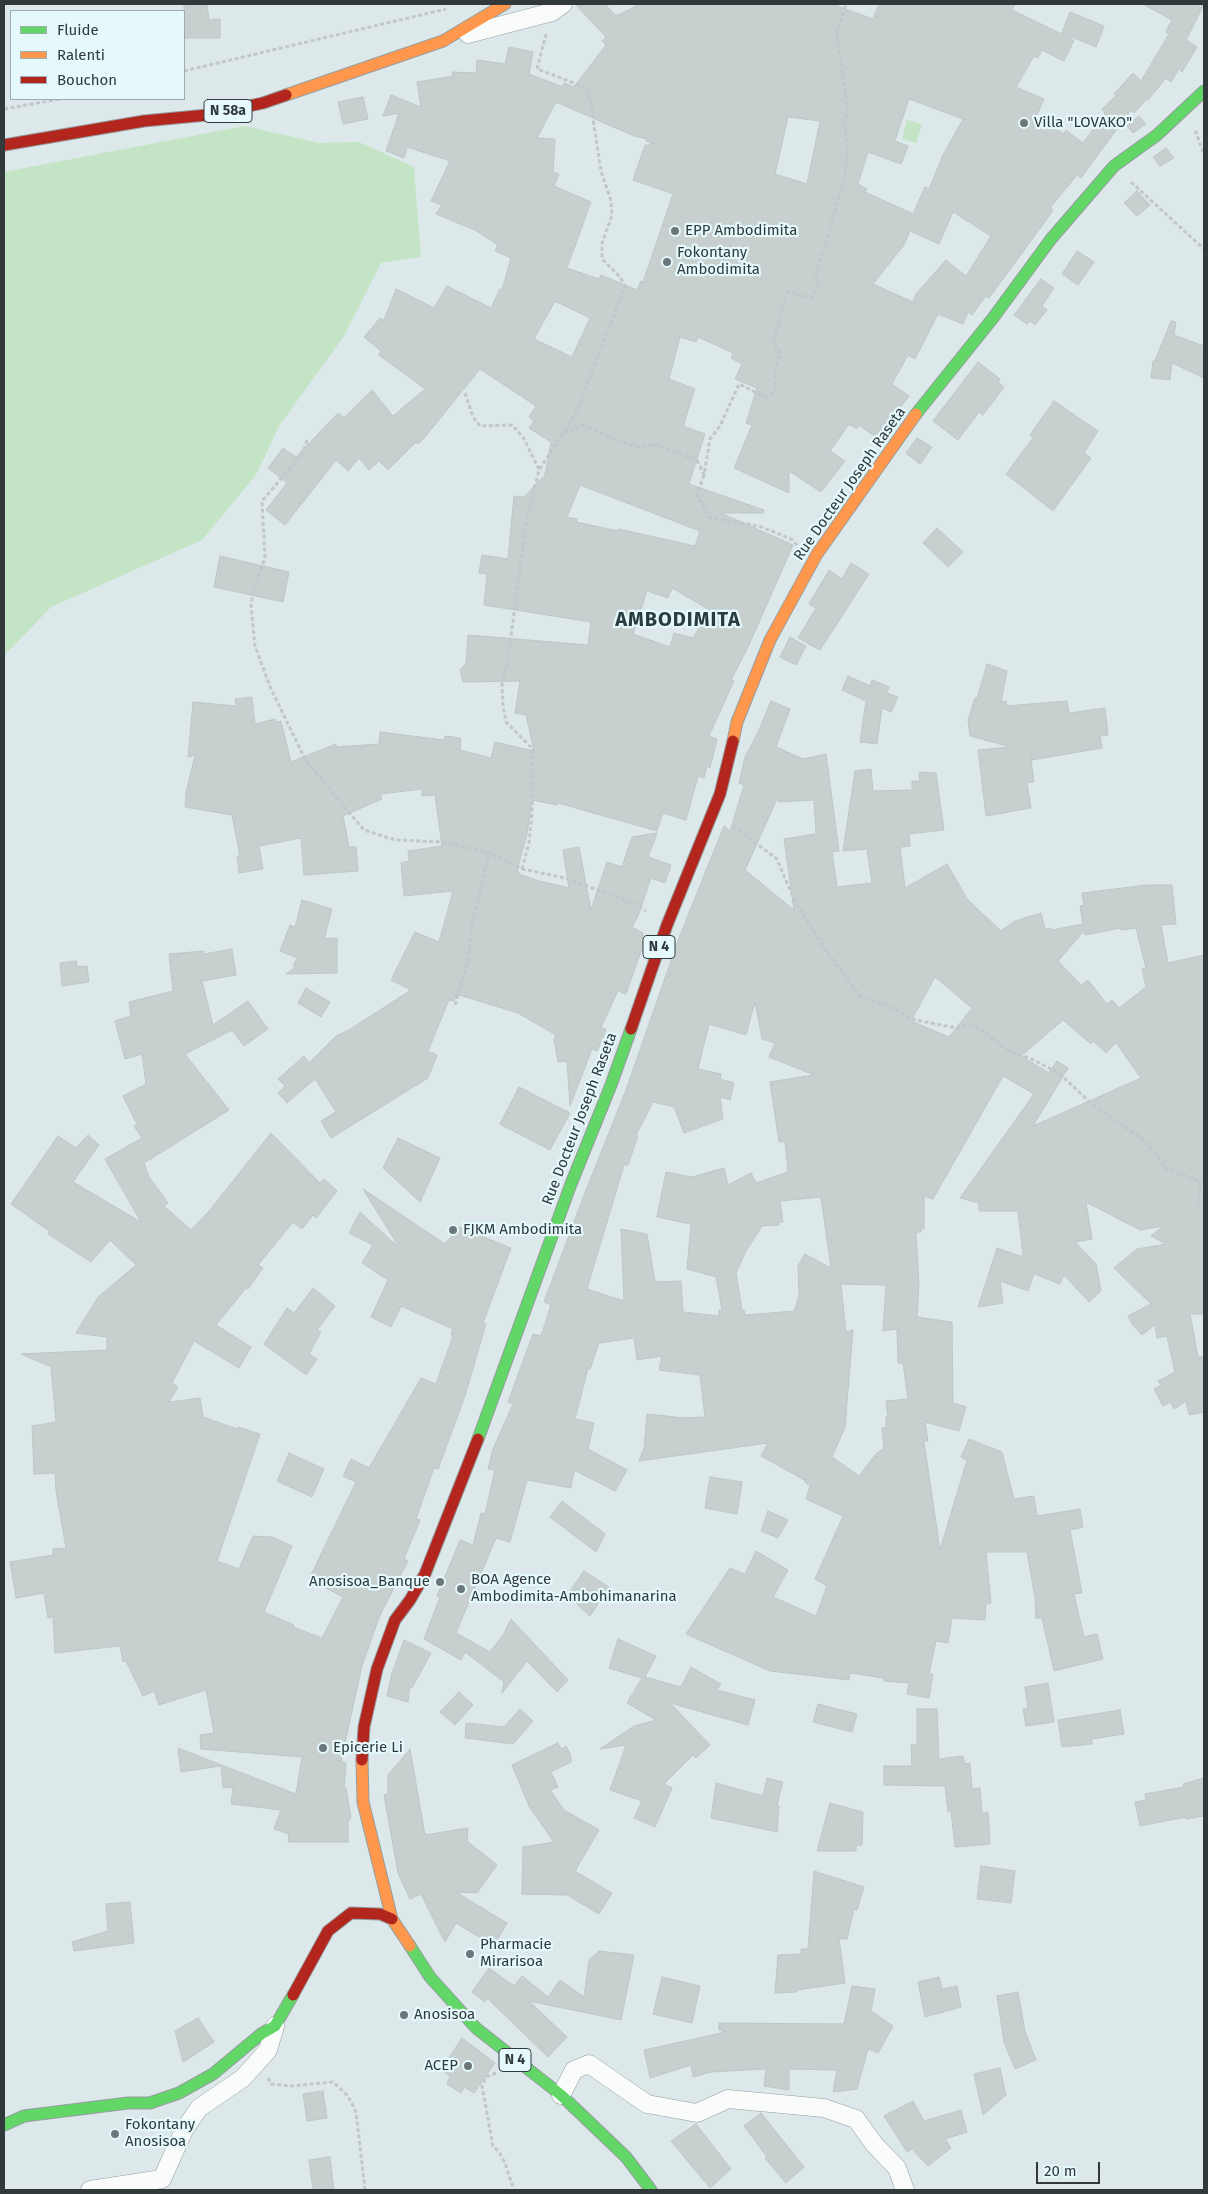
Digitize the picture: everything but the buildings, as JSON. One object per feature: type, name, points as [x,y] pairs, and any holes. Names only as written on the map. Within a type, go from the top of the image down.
[{"type":"main road","name":"N 58a","points":[[4,145],[144,121],[207,115],[263,103],[444,41],[505,4]]},
{"type":"main road","name":"Rue Docteur Joseph Raseta","points":[[651,2190],[626,2157],[561,2095],[519,2064],[476,2028],[430,1977],[392,1919],[363,1802],[361,1772],[364,1726],[377,1669],[395,1620],[410,1600],[425,1574],[453,1502],[571,1184],[611,1085],[666,925],[720,794],[737,722],[770,640],[818,554],[903,430],[993,318],[1051,239],[1114,166],[1157,134],[1204,91]]},
{"type":"main road","points":[[4,2125],[24,2116],[128,2103],[150,2103],[179,2093],[213,2074],[260,2034],[274,2026],[328,1931],[351,1912],[380,1914],[392,1919]]},
{"type":"street","points":[[444,41],[557,8]]},
{"type":"street","points":[[90,2190],[162,2179],[184,2130],[199,2108],[243,2078],[268,2050],[274,2026]]},
{"type":"street","points":[[561,2095],[574,2070],[589,2064],[647,2104],[697,2114],[728,2100],[824,2108],[856,2119],[874,2144],[897,2168],[905,2190]]},
{"type":"path","points":[[818,554],[799,547],[791,539],[759,526],[710,518],[697,495],[704,476],[710,439],[720,426],[739,384],[765,397],[775,392],[775,372],[780,350],[773,345],[788,292],[812,298],[818,284],[816,273],[846,170],[848,143],[844,118],[848,113],[837,33],[846,4]]},
{"type":"path","points":[[185,71],[452,8]]},
{"type":"path","points":[[522,869],[529,843],[532,813],[533,749],[506,722],[502,685],[508,659],[526,522],[539,470],[576,413],[625,286],[620,277],[602,259],[602,243],[612,215],[610,201],[600,171],[593,110],[587,88],[537,69],[557,8]]},
{"type":"path","points":[[4,109],[54,100]]},
{"type":"path","points":[[1114,166],[1204,249]]},
{"type":"path","points":[[465,393],[473,417],[480,426],[512,425],[523,438],[539,470]]},
{"type":"path","points":[[564,431],[570,432],[582,425],[619,441],[643,448],[653,444],[697,460],[704,476]]},
{"type":"path","points":[[307,440],[303,453],[262,501],[264,558],[253,592],[252,622],[255,646],[271,689],[306,761],[364,830],[395,840],[444,842],[489,853],[522,869],[565,878],[636,904],[666,925]]},
{"type":"path","points":[[732,825],[777,859],[795,902],[827,952],[859,995],[895,1009],[910,1019],[957,1028],[969,1024],[981,1029],[1007,1050],[1034,1060],[1060,1074],[1093,1105],[1142,1139],[1158,1155],[1165,1168],[1201,1182],[1198,1204]]},
{"type":"path","points":[[455,1005],[469,956],[472,929],[489,853]]},
{"type":"path","points":[[268,2050],[266,2070],[271,2084],[291,2086],[333,2082],[348,2096],[356,2112],[365,2190]]},
{"type":"path","points":[[514,2190],[505,2163],[494,2146],[482,2086],[486,2077],[508,2070],[519,2064]]},
{"type":"green space","points":[[907,120],[922,124],[916,143],[902,139]]},
{"type":"green space","points":[[245,126],[319,143],[359,142],[414,167],[421,257],[381,263],[344,336],[279,426],[256,475],[202,540],[51,607],[4,656],[4,172]]},
{"type":"traffic: fast","points":[[916,414],[993,318],[1051,239],[1114,166],[1157,135],[1204,91]]},
{"type":"traffic: fast","points":[[478,1439],[571,1184],[611,1085],[631,1029]]},
{"type":"traffic: fast","points":[[410,1946],[430,1977],[476,2028],[561,2095],[626,2157],[651,2190]]},
{"type":"traffic: fast","points":[[4,2125],[24,2116],[128,2103],[150,2103],[179,2093],[213,2074],[261,2034],[275,2026],[293,1995]]},
{"type":"traffic: slow","points":[[286,95],[443,41],[505,4]]},
{"type":"traffic: slow","points":[[733,741],[737,722],[770,640],[817,554],[916,414]]},
{"type":"traffic: slow","points":[[362,1760],[363,1802],[392,1919],[410,1946]]},
{"type":"traffic: jam","points":[[4,145],[144,121],[207,115],[263,103],[286,95]]},
{"type":"traffic: jam","points":[[631,1029],[667,925],[720,794],[733,741]]},
{"type":"traffic: jam","points":[[362,1760],[364,1727],[377,1669],[395,1620],[410,1600],[425,1574],[478,1439]]},
{"type":"traffic: jam","points":[[293,1995],[328,1931],[351,1913],[380,1914],[392,1919]]},
{"type":"place","name":"Villa \"LOVAKO\"","points":[[1024,123]]},
{"type":"place","name":"EPP Ambodimita","points":[[675,231]]},
{"type":"place","name":"Fokontany Ambodimita","points":[[667,262]]},
{"type":"place","name":"FJKM Ambodimita","points":[[453,1230]]},
{"type":"place","name":"Anosisoa_Banque","points":[[440,1582]]},
{"type":"place","name":"BOA Agence Ambodimita-Ambohimanarina","points":[[461,1589]]},
{"type":"place","name":"Epicerie Li","points":[[323,1748]]},
{"type":"place","name":"Pharmacie Mirarisoa","points":[[470,1954]]},
{"type":"place","name":"Anosisoa","points":[[404,2015]]},
{"type":"place","name":"ACEP","points":[[468,2066]]},
{"type":"place","name":"Fokontany Anosisoa","points":[[115,2134]]},
{"type":"district","name":"AMBODIMITA","points":[[678,620]]}]
